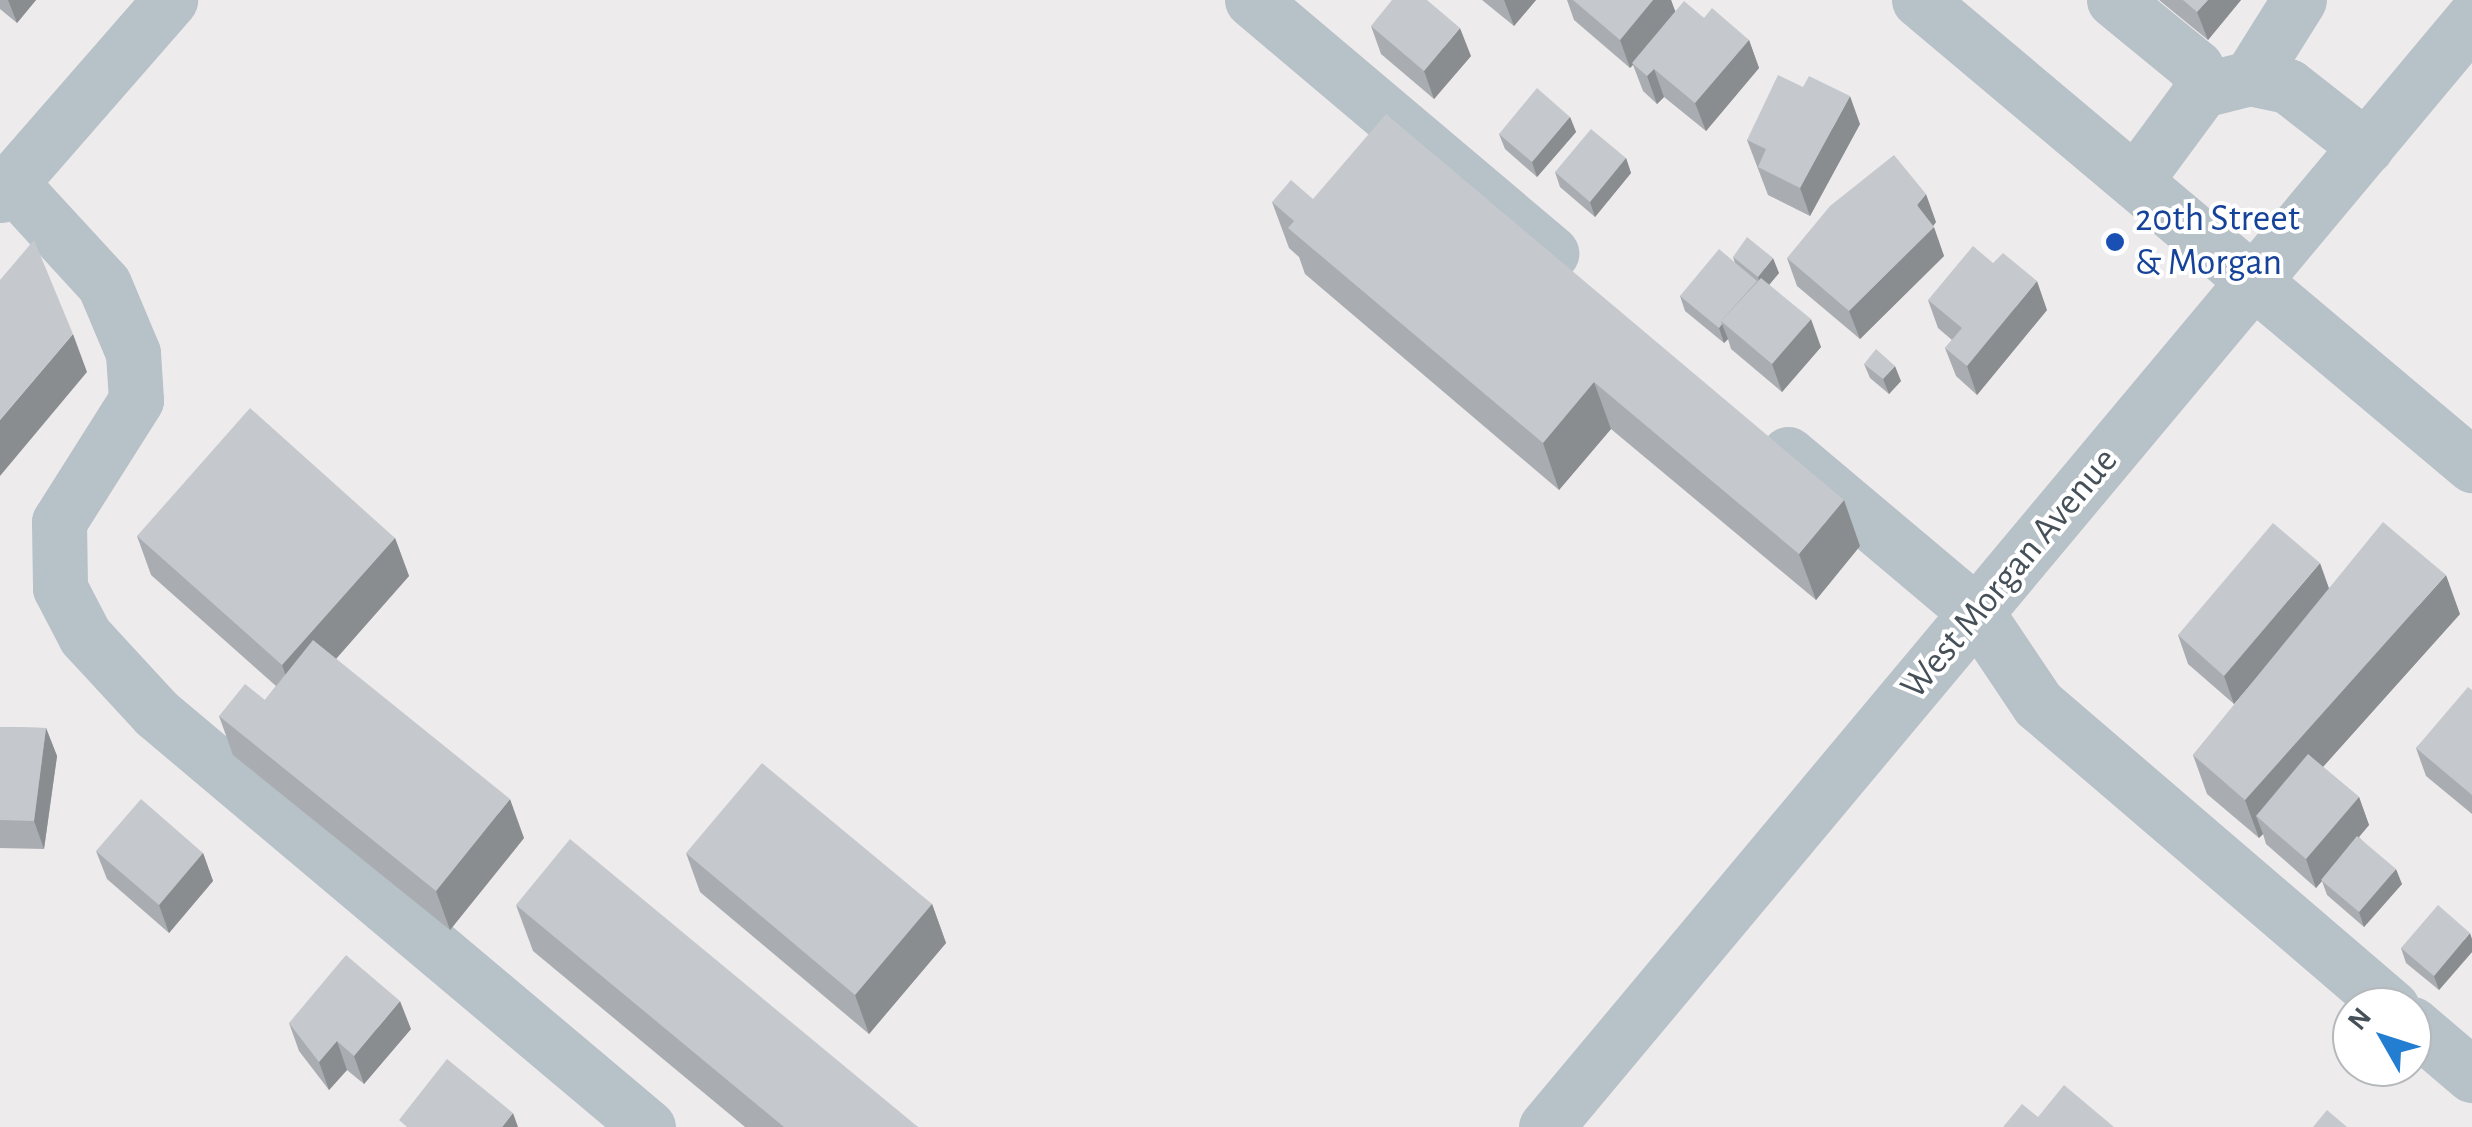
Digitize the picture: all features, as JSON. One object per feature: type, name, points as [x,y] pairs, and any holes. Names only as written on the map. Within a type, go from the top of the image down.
[{"type":"street","points":[[170,0],[6,189],[104,284],[132,353],[136,400],[59,522],[60,588],[85,636],[170,725],[648,1127]]},
{"type":"street","points":[[1252,0],[1595,290]]},
{"type":"street","points":[[2114,0],[2196,67],[2226,84],[2288,86],[2366,147]]},
{"type":"street","points":[[2135,181],[2299,0]]},
{"type":"street","points":[[1950,9],[2135,181],[2472,465]]},
{"type":"street","name":"West Morgan Avenue","points":[[1546,1127],[2472,19]]},
{"type":"street","points":[[1744,416],[1977,613],[2038,704],[2369,987]]},
{"type":"street","points":[[2432,1041],[2472,1076]]},
{"type":"building","points":[[1392,0],[1427,0],[1460,28],[1424,71],[1371,26]]},
{"type":"building","points":[[1573,0],[1653,0],[1620,40]]},
{"type":"building","points":[[2183,0],[2208,0],[2197,12]]},
{"type":"building","points":[[1684,1],[1704,18],[1712,8],[1749,40],[1695,103],[1654,69],[1647,76],[1632,63]]},
{"type":"building","points":[[1778,75],[1803,87],[1809,76],[1850,96],[1800,188],[1758,167],[1766,149],[1747,140]]},
{"type":"building","points":[[1537,88],[1570,117],[1532,162],[1499,134]]},
{"type":"building","points":[[1386,114],[1844,500],[1799,554],[1594,382],[1543,443],[1288,228],[1294,221],[1272,202],[1291,180],[1313,199]]},
{"type":"building","points":[[1591,129],[1626,158],[1590,202],[1555,172]]},
{"type":"building","points":[[1894,155],[1926,194],[1917,205],[1934,227],[1849,311],[1787,258],[1830,206]]},
{"type":"building","points":[[1747,237],[1773,258],[1758,277],[1733,257]]},
{"type":"building","points":[[34,240],[73,334],[0,420],[0,280]]},
{"type":"building","points":[[1973,246],[1993,263],[2003,253],[2037,281],[1967,366],[1945,348],[1962,328],[1928,300]]},
{"type":"building","points":[[1719,249],[1757,281],[1719,328],[1680,296]]},
{"type":"building","points":[[1761,278],[1811,319],[1772,364],[1721,321]]},
{"type":"building","points":[[1876,349],[1895,366],[1883,379],[1864,364]]},
{"type":"building","points":[[250,408],[395,538],[282,665],[137,536]]},
{"type":"building","points":[[2383,522],[2446,575],[2245,800],[2193,755]]},
{"type":"building","points":[[2273,523],[2320,563],[2224,676],[2178,635]]},
{"type":"building","points":[[313,640],[510,799],[436,891],[219,716],[245,684],[265,700]]},
{"type":"building","points":[[2468,687],[2472,690],[2472,795],[2416,748]]},
{"type":"building","points":[[0,727],[46,728],[34,821],[0,820]]},
{"type":"building","points":[[2308,754],[2359,797],[2306,859],[2256,816]]},
{"type":"building","points":[[762,763],[932,904],[855,995],[686,853]]},
{"type":"building","points":[[141,799],[203,853],[159,905],[96,851]]},
{"type":"building","points":[[2357,836],[2396,869],[2359,912],[2321,880]]},
{"type":"building","points":[[570,839],[918,1127],[784,1127],[516,905]]},
{"type":"building","points":[[2438,905],[2470,933],[2434,976],[2401,948]]},
{"type":"building","points":[[346,955],[400,1001],[354,1056],[337,1041],[319,1062],[289,1023]]},
{"type":"building","points":[[447,1059],[513,1113],[502,1127],[407,1127],[399,1120]]},
{"type":"building","points":[[2064,1085],[2114,1127],[2003,1127],[2022,1104],[2038,1117]]},
{"type":"building","points":[[2327,1110],[2347,1127],[2313,1127]]},
{"type":"place","name":"20th Street & Morgan","points":[[2115,242]]}]
